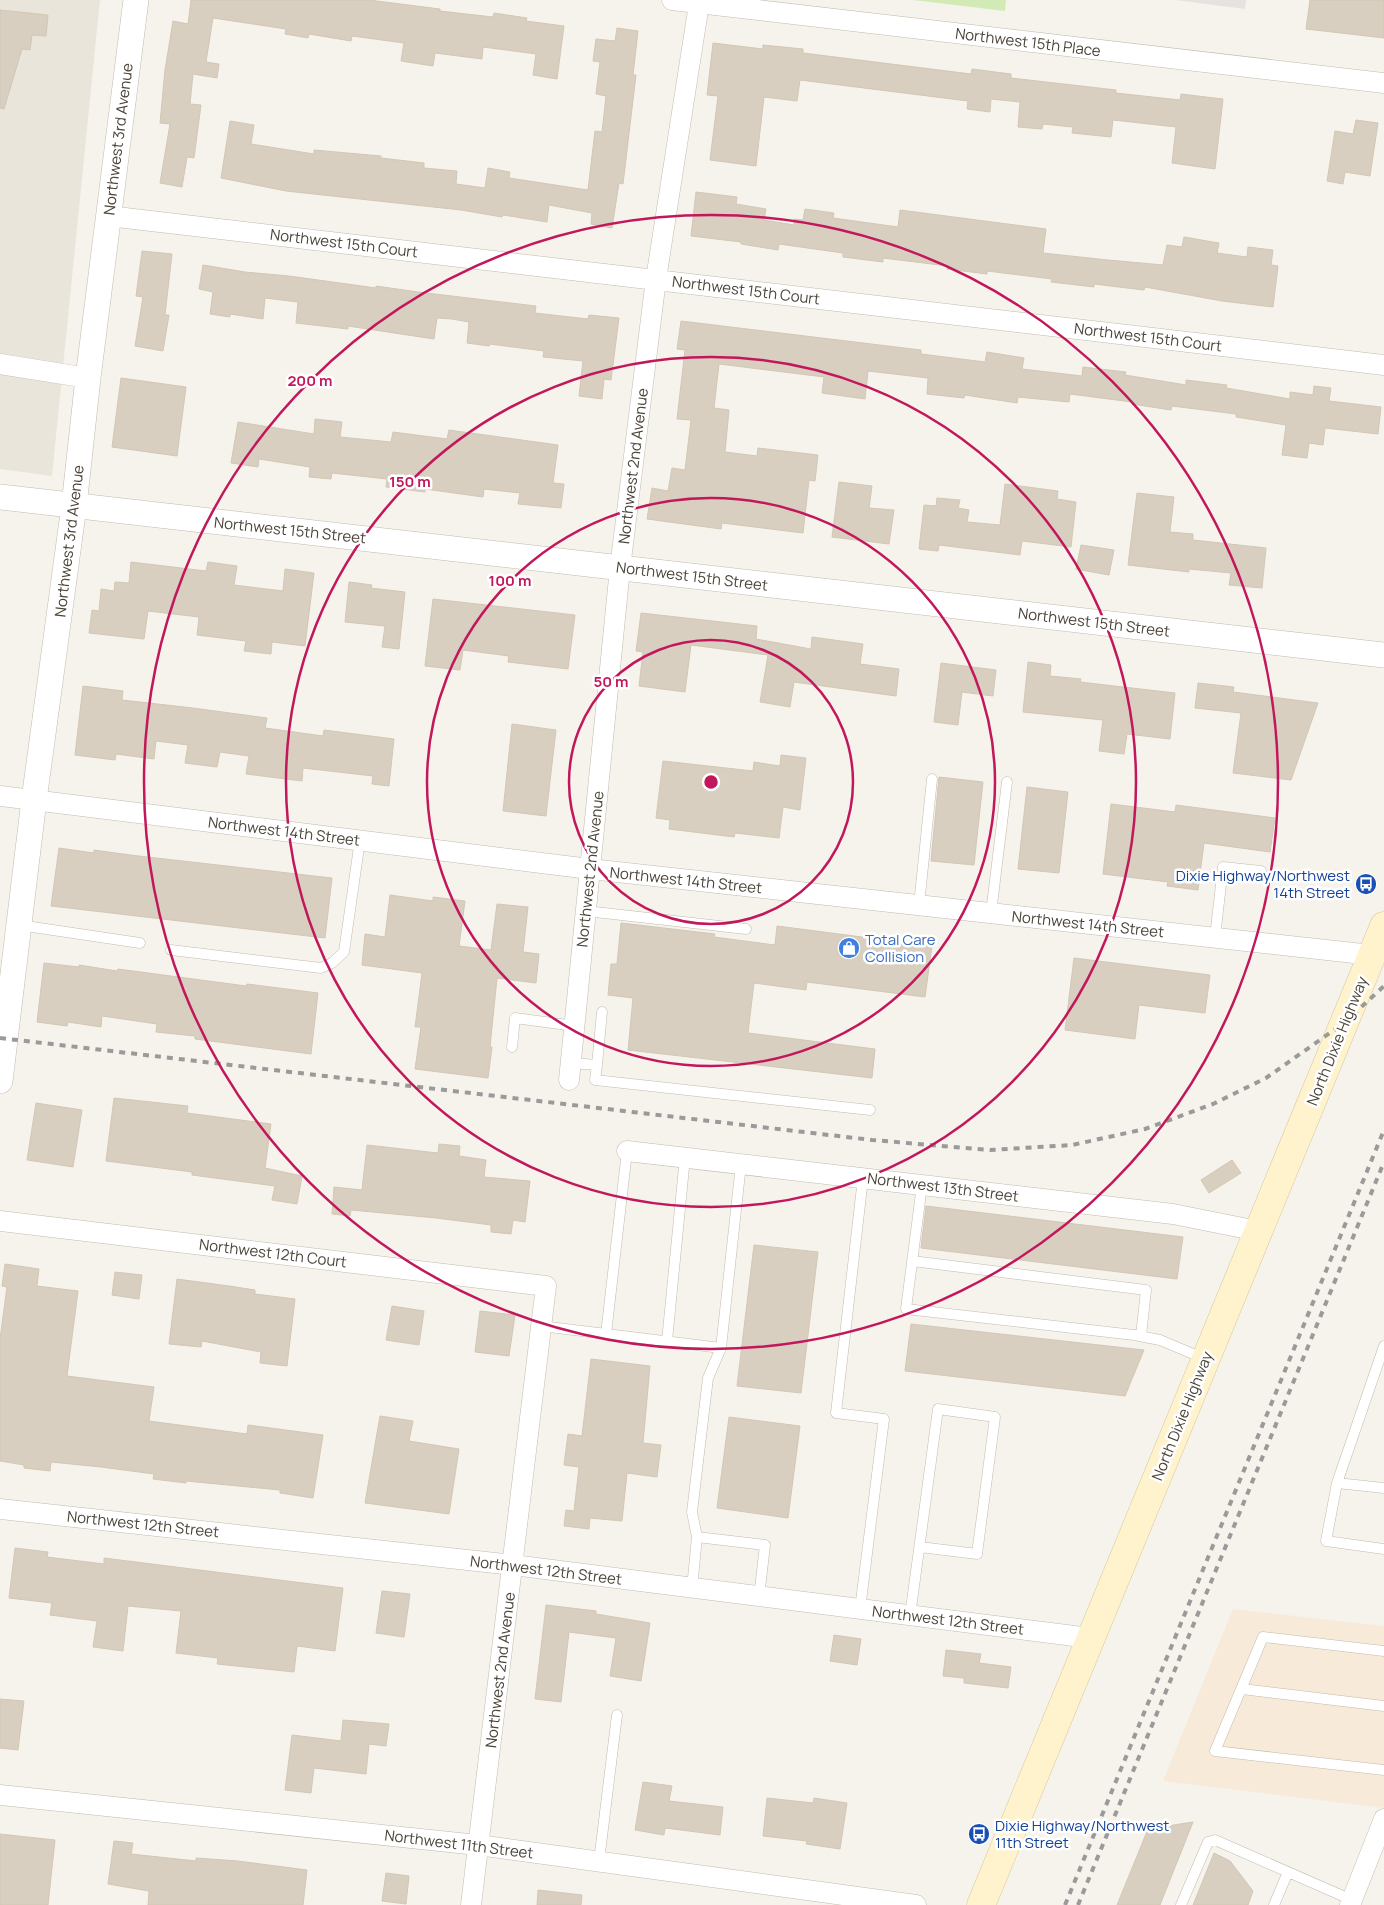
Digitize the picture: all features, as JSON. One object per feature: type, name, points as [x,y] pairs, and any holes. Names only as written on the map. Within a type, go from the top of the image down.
[{"type":"main road","name":"North Dixie Highway","points":[[980,1905],[1384,926]]},
{"type":"street","name":"Northwest 3rd Avenue","points":[[0,1081],[34,800],[74,506],[88,378],[136,0]]},
{"type":"street","name":"Northwest 15th Place","points":[[672,0],[1384,83]]},
{"type":"street","name":"Northwest 2nd Avenue","points":[[570,1072],[620,568],[656,279],[699,4]]},
{"type":"street","name":"Northwest 15th Court","points":[[108,216],[1384,365]]},
{"type":"street","points":[[0,364],[88,378]]},
{"type":"street","name":"Northwest 15th Street","points":[[0,497],[1384,655]]},
{"type":"street","name":"Northwest 14th Street","points":[[0,796],[590,869],[1372,955]]},
{"type":"street","name":"Northwest 13th Street","points":[[627,1151],[1173,1214],[1258,1231]]},
{"type":"street","name":"Northwest 12th Court","points":[[0,1221],[546,1286]]},
{"type":"street","name":"Northwest 2nd Avenue","points":[[470,1905],[546,1286]]},
{"type":"street","name":"Northwest 12th Street","points":[[0,1508],[513,1566],[1090,1638]]},
{"type":"street","name":"Northwest 11th Street","points":[[0,1795],[478,1845],[916,1905]]},
{"type":"street","points":[[1351,1903],[1384,1819]]},
{"type":"lane","points":[[919,905],[932,779]]},
{"type":"lane","points":[[991,913],[1007,782]]},
{"type":"lane","points":[[171,950],[321,968],[332,963],[344,952],[360,840]]},
{"type":"lane","points":[[1215,938],[1222,867],[1261,872]]},
{"type":"lane","points":[[586,910],[746,929]]},
{"type":"lane","points":[[18,925],[140,943]]},
{"type":"lane","points":[[602,1012],[595,1080],[870,1110]]},
{"type":"lane","points":[[512,1048],[515,1018],[575,1026]]},
{"type":"lane","points":[[570,1072],[597,1065]]},
{"type":"lane","points":[[606,1334],[627,1151]]},
{"type":"lane","points":[[667,1341],[685,1158]]},
{"type":"lane","points":[[692,1588],[697,1536],[692,1512],[708,1378],[722,1348],[741,1164]]},
{"type":"lane","points":[[860,1609],[884,1419],[836,1413],[863,1178]]},
{"type":"lane","points":[[922,1185],[906,1309],[1141,1336],[1160,1340],[1206,1360]]},
{"type":"lane","points":[[912,1262],[1146,1290],[1141,1336]]},
{"type":"lane","points":[[541,1326],[722,1348]]},
{"type":"lane","points":[[1384,1346],[1337,1483],[1326,1541],[1384,1549]]},
{"type":"lane","points":[[910,1616],[938,1409],[994,1417],[977,1554],[920,1547]]},
{"type":"lane","points":[[1337,1483],[1384,1488]]},
{"type":"lane","points":[[697,1536],[765,1545],[760,1597]]},
{"type":"lane","points":[[1384,1651],[1263,1637],[1215,1751],[1384,1770]]},
{"type":"lane","points":[[1242,1689],[1384,1706]]},
{"type":"lane","points":[[600,1861],[618,1715]]},
{"type":"lane","points":[[1180,1905],[1208,1842],[1215,1840],[1288,1872],[1351,1903]]},
{"type":"lane","points":[[1274,1905],[1288,1872]]},
{"type":"shaded area","points":[[0,0],[100,0],[52,476],[0,469]]},
{"type":"shaded area","points":[[1175,0],[1246,0],[1245,9]]},
{"type":"shaded area","points":[[1233,1609],[1384,1626],[1384,1808],[1163,1781]]},
{"type":"green space","points":[[913,0],[1006,0],[1005,11]]},
{"type":"building","points":[[191,0],[369,0],[440,9],[440,11],[493,17],[494,13],[527,18],[526,21],[564,26],[557,79],[533,75],[536,54],[483,47],[482,59],[435,53],[433,66],[401,61],[404,43],[352,36],[351,41],[309,34],[308,38],[285,34],[286,29],[213,18],[206,62],[219,64],[217,78],[193,74],[190,104],[201,105],[194,158],[187,157],[182,187],[160,183],[170,124],[160,123],[165,70],[173,21],[188,24]]},
{"type":"building","points":[[1310,0],[1384,0],[1384,38],[1306,29]]},
{"type":"building","points":[[0,10],[48,15],[46,36],[32,35],[30,50],[22,49],[4,109],[0,108]]},
{"type":"building","points":[[617,28],[638,31],[633,75],[636,75],[623,184],[619,183],[612,228],[591,224],[592,213],[549,205],[547,222],[461,210],[286,191],[221,178],[230,121],[254,125],[251,144],[314,154],[314,150],[381,156],[381,158],[424,163],[424,168],[457,171],[456,184],[485,188],[488,168],[510,172],[509,178],[588,190],[595,131],[602,132],[606,96],[596,94],[600,62],[593,61],[596,39],[615,41]]},
{"type":"building","points":[[713,43],[763,49],[763,45],[803,49],[803,53],[971,74],[972,69],[1011,74],[1011,78],[1116,90],[1116,93],[1180,100],[1181,94],[1223,99],[1215,169],[1172,163],[1176,127],[1113,120],[1111,137],[1072,133],[1073,127],[1043,124],[1042,129],[1018,127],[1020,102],[991,99],[990,112],[967,109],[968,101],[800,80],[797,101],[764,97],[756,166],[710,160],[718,96],[707,95]]},
{"type":"building","points":[[1356,120],[1378,123],[1370,176],[1345,172],[1343,184],[1327,181],[1335,131],[1353,134]]},
{"type":"building","points":[[696,192],[737,197],[736,204],[766,209],[764,220],[794,225],[794,219],[803,220],[805,209],[834,213],[833,218],[898,227],[900,210],[1046,229],[1043,253],[1108,260],[1163,265],[1167,245],[1182,247],[1184,237],[1219,243],[1217,253],[1247,257],[1248,247],[1273,250],[1271,265],[1278,266],[1273,307],[1222,301],[1145,287],[1144,290],[1094,284],[1094,287],[1051,282],[1052,279],[987,271],[987,274],[947,269],[948,266],[883,258],[883,262],[843,257],[843,253],[779,244],[778,250],[741,244],[741,242],[691,236]]},
{"type":"building","points":[[142,251],[172,254],[165,315],[169,315],[163,351],[135,346],[143,297],[136,296]]},
{"type":"building","points":[[203,265],[245,272],[536,306],[535,313],[588,319],[589,315],[619,318],[611,380],[604,379],[602,399],[579,396],[583,361],[543,357],[544,351],[467,343],[469,322],[452,319],[437,318],[434,339],[348,326],[348,329],[296,323],[298,302],[265,298],[263,319],[230,314],[230,317],[210,314],[213,292],[199,289]]},
{"type":"building","points":[[681,321],[921,350],[921,354],[985,362],[987,352],[1024,358],[1022,369],[1082,376],[1083,367],[1126,372],[1125,375],[1186,385],[1186,380],[1227,385],[1226,388],[1290,399],[1290,392],[1313,395],[1314,386],[1331,388],[1329,401],[1381,407],[1378,434],[1325,428],[1323,445],[1309,443],[1307,458],[1282,455],[1286,425],[1236,417],[1236,414],[1172,406],[1171,410],[1132,404],[1132,402],[1070,394],[1069,402],[1018,397],[1017,403],[965,395],[964,398],[927,394],[928,378],[868,371],[865,399],[822,393],[824,377],[719,364],[714,408],[729,410],[725,452],[757,456],[758,448],[818,455],[815,481],[809,480],[803,533],[722,523],[721,529],[647,519],[652,488],[668,491],[672,468],[685,470],[691,420],[677,419],[685,350],[677,349]]},
{"type":"building","points":[[121,378],[186,387],[177,456],[112,447]]},
{"type":"building","points":[[315,419],[342,422],[340,437],[391,442],[393,432],[447,439],[449,430],[558,445],[553,483],[564,484],[561,508],[518,504],[520,493],[484,489],[483,497],[425,489],[425,492],[386,487],[387,479],[332,473],[331,479],[309,477],[310,467],[259,459],[258,467],[231,463],[238,422],[314,434]]},
{"type":"building","points":[[839,482],[872,486],[869,508],[894,510],[889,544],[832,537]]},
{"type":"building","points":[[1005,484],[1058,491],[1057,499],[1076,502],[1071,547],[1022,541],[1020,555],[939,545],[938,551],[919,549],[924,505],[936,506],[937,498],[960,500],[958,508],[969,510],[967,522],[1000,525]]},
{"type":"building","points":[[1137,493],[1174,497],[1170,532],[1193,534],[1193,540],[1266,548],[1262,588],[1229,585],[1231,573],[1189,569],[1189,572],[1128,565]]},
{"type":"building","points":[[1081,545],[1114,550],[1109,575],[1076,569]]},
{"type":"building","points":[[131,562],[206,571],[208,562],[237,566],[234,585],[283,591],[285,569],[314,573],[305,646],[272,642],[271,654],[244,651],[246,641],[197,635],[199,617],[148,611],[144,639],[89,633],[92,610],[99,611],[101,589],[114,591],[115,582],[129,583]]},
{"type":"building","points":[[349,582],[372,585],[371,588],[405,592],[399,649],[382,647],[385,626],[345,622]]},
{"type":"building","points":[[433,599],[575,615],[568,669],[508,662],[509,656],[463,650],[460,670],[425,666]]},
{"type":"building","points":[[641,613],[757,626],[756,639],[811,649],[812,637],[863,644],[860,664],[899,669],[896,696],[794,682],[790,707],[760,702],[768,655],[691,645],[685,692],[639,686],[643,652],[636,651]]},
{"type":"building","points":[[1028,662],[1051,665],[1050,676],[1081,679],[1080,682],[1175,693],[1170,739],[1127,734],[1124,754],[1099,751],[1103,720],[1023,712]]},
{"type":"building","points":[[941,663],[996,670],[993,696],[962,692],[958,725],[934,722]]},
{"type":"building","points":[[1198,683],[1234,687],[1233,692],[1318,703],[1291,780],[1233,773],[1241,713],[1195,708]]},
{"type":"building","points":[[83,686],[123,691],[122,700],[267,718],[265,728],[323,736],[324,730],[394,739],[389,786],[372,784],[373,776],[303,768],[302,781],[246,774],[249,756],[220,752],[217,767],[185,763],[188,745],[156,741],[154,759],[116,754],[115,760],[75,755]]},
{"type":"building","points":[[512,724],[556,730],[546,816],[503,811]]},
{"type":"building","points":[[781,755],[806,758],[800,810],[783,807],[779,838],[735,833],[734,837],[669,829],[670,820],[656,818],[663,761],[753,771],[754,762],[780,766]]},
{"type":"building","points":[[939,777],[983,782],[974,865],[931,861]]},
{"type":"building","points":[[1027,787],[1068,792],[1059,873],[1018,869]]},
{"type":"building","points":[[1111,804],[1175,812],[1176,805],[1275,818],[1270,852],[1204,843],[1198,890],[1167,886],[1168,882],[1103,874]]},
{"type":"building","points":[[59,848],[94,853],[94,850],[332,878],[325,938],[51,906]]},
{"type":"building","points":[[390,895],[433,901],[433,897],[465,901],[459,946],[491,950],[497,904],[528,907],[523,952],[539,954],[536,983],[497,978],[488,1078],[415,1069],[421,1027],[415,1027],[422,973],[362,965],[365,934],[385,937]]},
{"type":"building","points":[[621,923],[715,934],[714,937],[775,945],[777,926],[932,946],[925,997],[807,982],[806,990],[754,983],[748,1033],[875,1049],[872,1078],[628,1050],[633,998],[608,995],[611,964],[617,964]]},
{"type":"building","points":[[1074,958],[1210,975],[1205,1013],[1139,1005],[1135,1039],[1065,1030]]},
{"type":"building","points":[[44,963],[79,967],[79,965],[117,971],[118,969],[246,986],[247,984],[318,993],[311,1054],[195,1039],[195,1036],[156,1032],[157,1024],[102,1016],[101,1027],[68,1022],[67,1026],[37,1022]]},
{"type":"building","points":[[114,1098],[188,1106],[187,1113],[271,1124],[265,1168],[302,1176],[297,1204],[272,1200],[275,1186],[192,1175],[192,1172],[106,1161]]},
{"type":"building","points":[[36,1103],[82,1110],[73,1167],[27,1160]]},
{"type":"building","points":[[439,1144],[460,1146],[459,1156],[486,1160],[484,1177],[530,1181],[525,1222],[513,1220],[511,1234],[491,1232],[491,1225],[436,1218],[351,1210],[350,1216],[332,1214],[334,1187],[362,1190],[367,1145],[438,1153]]},
{"type":"building","points":[[1232,1160],[1241,1173],[1209,1193],[1201,1180]]},
{"type":"building","points":[[926,1206],[1183,1237],[1177,1279],[921,1248]]},
{"type":"building","points":[[754,1245],[818,1252],[801,1393],[737,1386]]},
{"type":"building","points":[[5,1264],[39,1269],[37,1286],[78,1291],[67,1376],[154,1387],[149,1421],[247,1434],[248,1425],[323,1435],[313,1498],[280,1493],[280,1490],[153,1479],[154,1474],[101,1467],[51,1462],[50,1471],[24,1468],[24,1465],[0,1461],[0,1339],[7,1287],[2,1286]]},
{"type":"building","points":[[115,1272],[142,1275],[139,1299],[112,1295]]},
{"type":"building","points":[[177,1279],[255,1290],[255,1294],[295,1299],[287,1366],[260,1363],[261,1352],[202,1341],[201,1347],[169,1344]]},
{"type":"building","points":[[392,1306],[424,1311],[419,1345],[386,1340]]},
{"type":"building","points":[[480,1311],[515,1315],[509,1356],[475,1352]]},
{"type":"building","points":[[911,1324],[1144,1350],[1125,1396],[905,1371]]},
{"type":"building","points":[[591,1359],[650,1366],[643,1443],[661,1445],[657,1477],[627,1473],[622,1521],[590,1518],[589,1529],[564,1526],[566,1510],[574,1511],[579,1467],[564,1465],[568,1434],[582,1436]]},
{"type":"building","points":[[380,1416],[413,1421],[409,1441],[459,1449],[449,1514],[365,1503]]},
{"type":"building","points":[[729,1417],[800,1426],[788,1518],[717,1508]]},
{"type":"building","points":[[15,1548],[48,1552],[47,1557],[104,1564],[104,1558],[343,1588],[335,1651],[297,1646],[294,1672],[217,1664],[218,1658],[176,1653],[181,1611],[128,1606],[123,1651],[93,1647],[97,1621],[50,1615],[52,1603],[9,1598]]},
{"type":"building","points":[[382,1591],[410,1594],[404,1637],[376,1633]]},
{"type":"building","points":[[546,1605],[596,1611],[596,1614],[650,1623],[641,1681],[610,1676],[616,1638],[569,1632],[561,1702],[535,1699]]},
{"type":"building","points":[[834,1635],[861,1639],[857,1665],[830,1661]]},
{"type":"building","points":[[946,1650],[981,1654],[979,1663],[1011,1667],[1008,1688],[964,1683],[964,1678],[943,1676]]},
{"type":"building","points":[[0,1699],[24,1701],[18,1750],[0,1748]]},
{"type":"building","points":[[343,1720],[389,1724],[386,1746],[369,1744],[366,1774],[314,1768],[311,1793],[285,1790],[292,1735],[341,1741]]},
{"type":"building","points":[[643,1782],[672,1786],[669,1801],[723,1807],[720,1835],[665,1828],[664,1835],[635,1830]]},
{"type":"building","points":[[767,1798],[813,1803],[814,1798],[847,1803],[840,1849],[806,1844],[807,1841],[763,1836]]},
{"type":"building","points":[[1193,1822],[1160,1905],[1117,1905],[1148,1829]]},
{"type":"building","points":[[0,1834],[55,1840],[48,1905],[0,1905]]},
{"type":"building","points":[[114,1841],[133,1843],[131,1854],[196,1861],[196,1858],[238,1861],[307,1870],[303,1905],[148,1905],[149,1891],[108,1884]]},
{"type":"building","points":[[1214,1853],[1230,1861],[1253,1891],[1248,1905],[1193,1905]]},
{"type":"building","points":[[386,1873],[409,1876],[406,1904],[382,1901]]},
{"type":"building","points":[[538,1890],[582,1895],[581,1905],[537,1905]]},
{"type":"railway","points":[[0,1038],[872,1140],[990,1150],[1072,1145],[1145,1129],[1213,1104],[1266,1078],[1344,1023],[1384,986]]},
{"type":"railway","points":[[1065,1905],[1384,1130]]},
{"type":"railway","points":[[1078,1905],[1384,1162]]},
{"type":"place","name":"Dixie Highway/Northwest 14th Street","points":[[1366,884]]},
{"type":"place","name":"Total Care Collision","points":[[849,948]]},
{"type":"place","name":"Dixie Highway/Northwest 11th Street","points":[[979,1834]]}]
